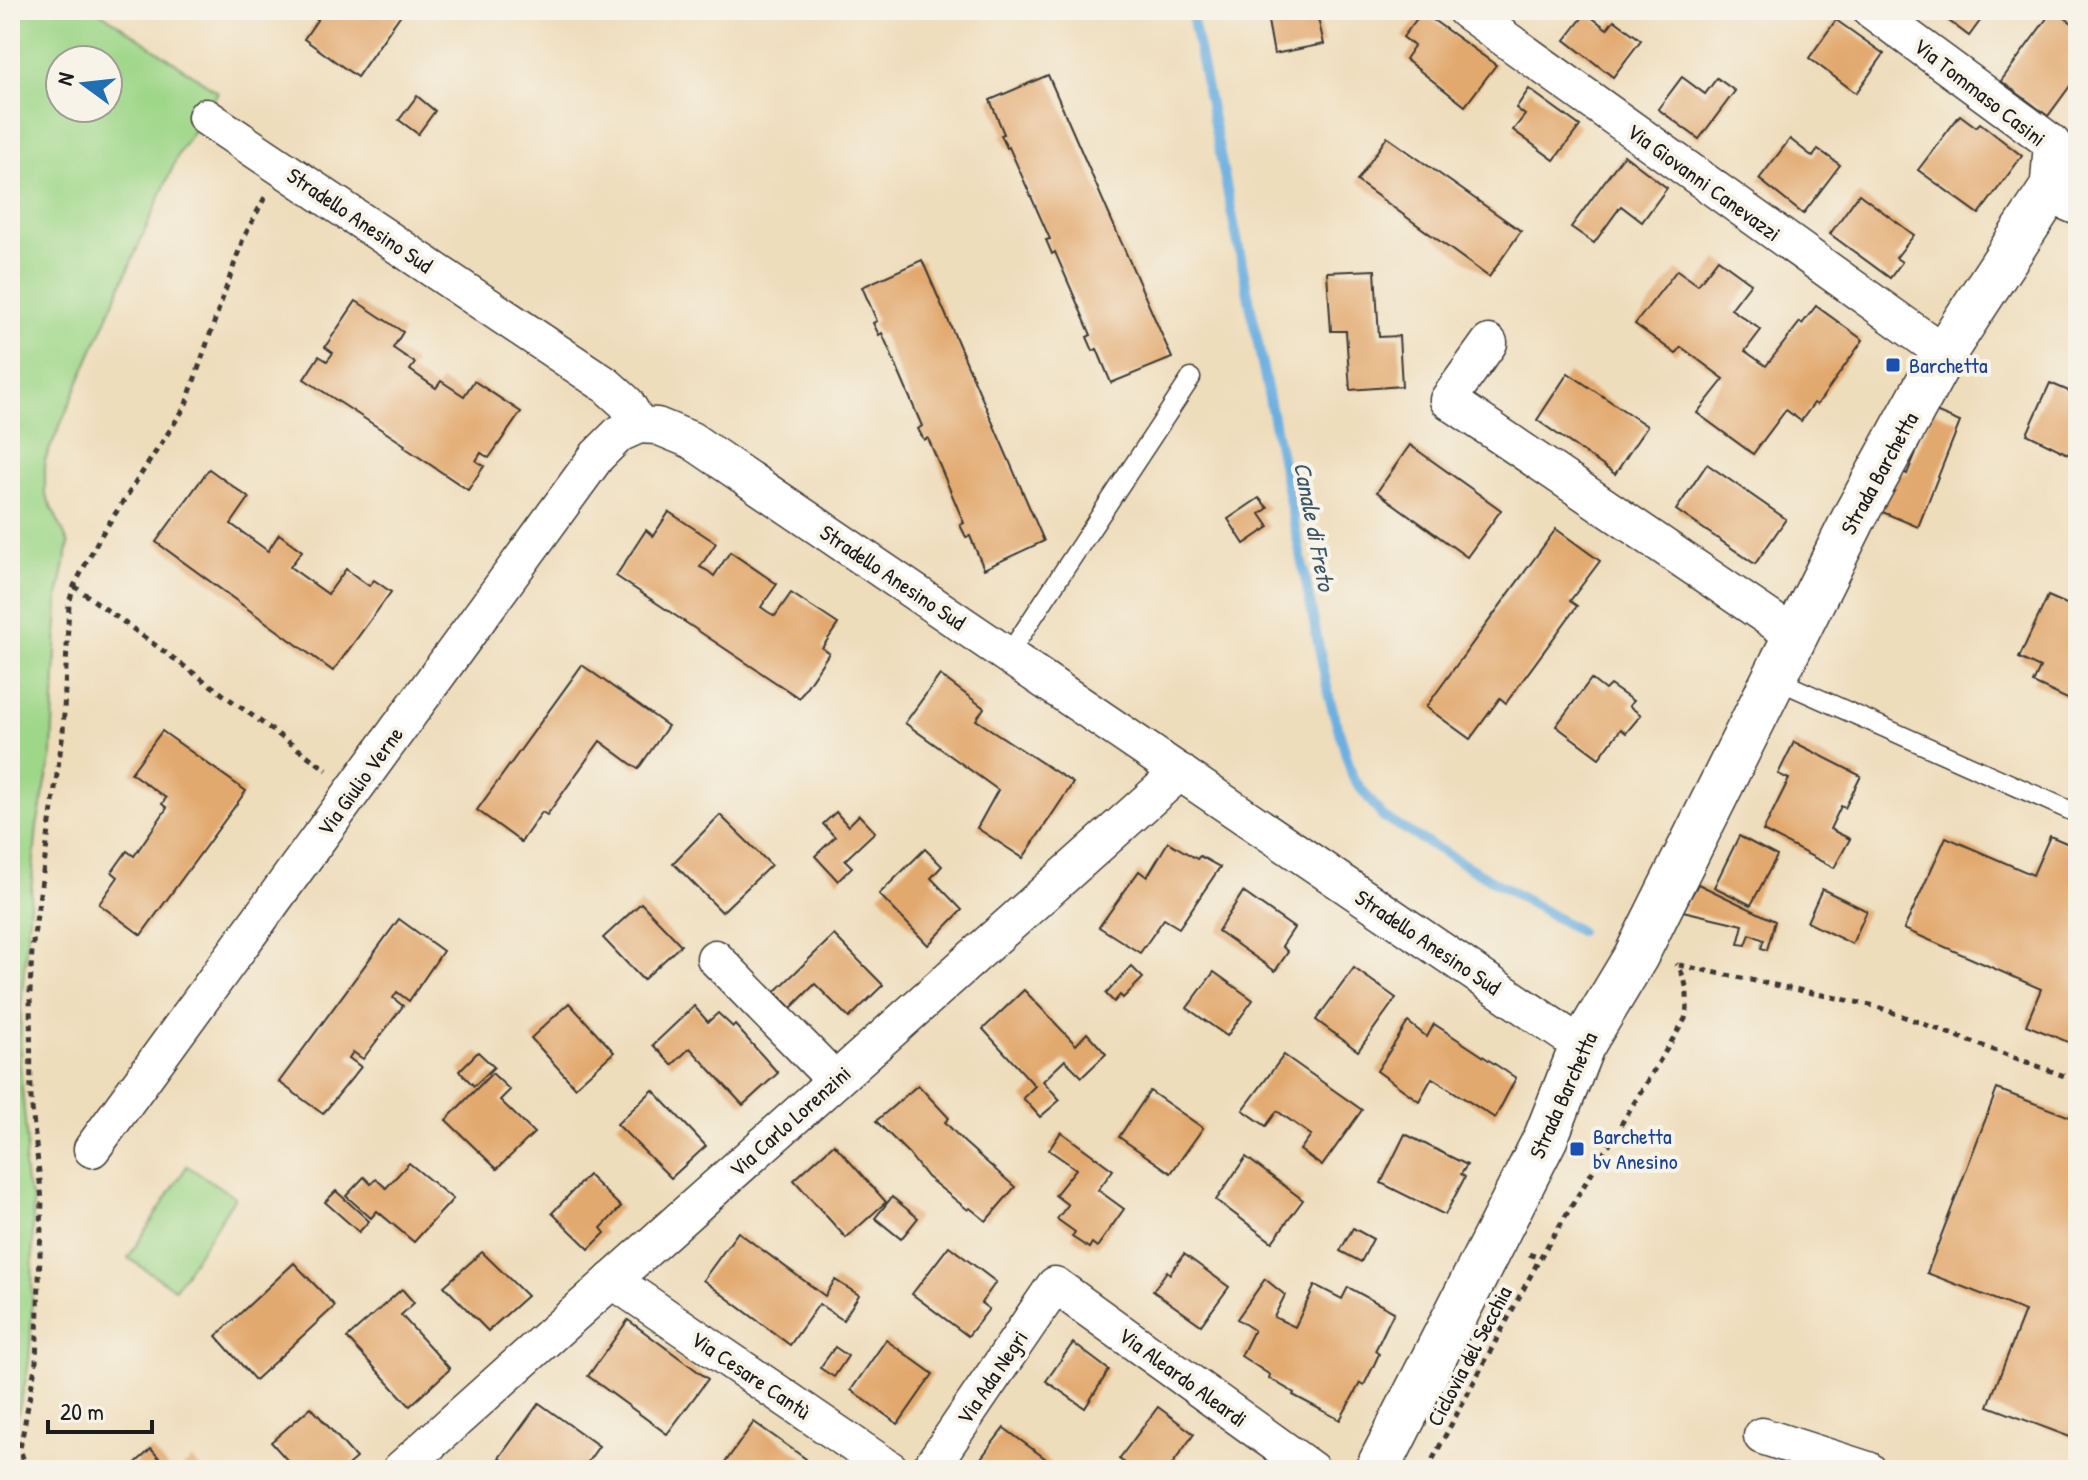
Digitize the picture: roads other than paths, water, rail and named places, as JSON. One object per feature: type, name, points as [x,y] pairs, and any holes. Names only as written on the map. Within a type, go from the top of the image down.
[{"type":"street","name":"Via Giovanni Canevazzi","points":[[1465,10],[1944,353]]},
{"type":"street","name":"Via Tommaso Casini","points":[[1871,10],[2052,143],[2063,201]]},
{"type":"street","name":"Stradello Anesino Sud","points":[[206,117],[606,385],[626,403],[639,425],[657,426],[691,440],[1582,1046]]},
{"type":"street","name":"Strada Barchetta","points":[[1377,1470],[1546,1137],[1582,1046],[1636,956],[1856,514],[1944,353],[2063,201],[2078,155]]},
{"type":"street","points":[[1489,343],[1448,400],[1794,635]]},
{"type":"street","name":"Via Giulio Verne","points":[[92,1149],[597,456],[619,434],[639,425]]},
{"type":"street","name":"Via Carlo Lorenzini","points":[[419,1465],[612,1280],[1180,772]]},
{"type":"street","points":[[715,958],[835,1080]]},
{"type":"street","name":"Via Cesare Cantù","points":[[612,1280],[891,1470]]},
{"type":"street","name":"Via Ada Negri","points":[[929,1470],[1055,1285]]},
{"type":"street","name":"Via Aleardo Aleardi","points":[[1055,1285],[1312,1470]]},
{"type":"street","points":[[1762,1436],[1868,1470]]},
{"type":"lane","points":[[1008,655],[1191,378]]},
{"type":"lane","points":[[1773,678],[2078,814]]},
{"type":"waterway","name":"Canale di Freto","points":[[1191,10],[1329,697],[1353,778],[1383,817],[1579,931]]},
{"type":"place","name":"Barchetta","points":[[1893,365]]},
{"type":"place","name":"Barchetta bv Anesino","points":[[1577,1149]]}]
